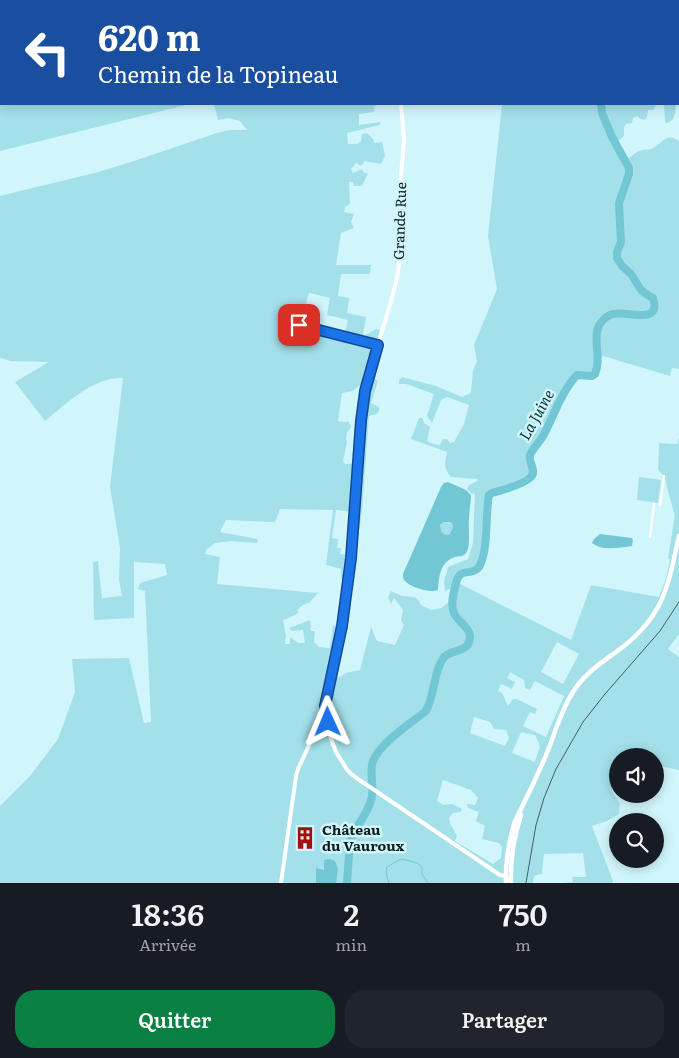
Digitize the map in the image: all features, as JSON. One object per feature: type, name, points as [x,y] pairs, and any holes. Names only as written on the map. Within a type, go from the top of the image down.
[{"type":"main road","points":[[509,882],[505,876],[511,832],[548,749],[562,712],[585,676],[635,636],[652,618],[665,592],[679,536]]},
{"type":"main road","points":[[509,882],[513,844],[524,804]]},
{"type":"street","name":"Grande Rue","points":[[325,706],[341,635],[347,596],[354,536],[361,421],[365,391],[397,278],[400,254],[399,201],[404,138],[401,105]]},
{"type":"street","points":[[299,325],[378,345]]},
{"type":"street","points":[[660,505],[664,476]]},
{"type":"street","points":[[650,537],[654,504]]},
{"type":"street","points":[[325,706],[330,736],[336,752],[348,771],[505,876]]},
{"type":"street","points":[[281,883],[296,776],[325,706]]},
{"type":"shaded area","points":[[0,105],[186,105],[0,151]]},
{"type":"shaded area","points":[[214,105],[376,105],[374,112],[359,114],[359,125],[380,122],[380,125],[347,133],[348,144],[357,144],[361,141],[362,134],[367,133],[374,143],[382,142],[385,156],[381,164],[365,161],[361,166],[356,163],[351,169],[353,173],[362,169],[364,173],[368,173],[362,186],[354,186],[353,182],[349,182],[350,204],[345,207],[344,212],[354,214],[351,222],[354,228],[341,233],[336,265],[371,265],[370,274],[341,274],[338,296],[349,298],[347,313],[366,317],[364,336],[376,329],[380,330],[367,374],[378,381],[371,403],[379,407],[379,412],[369,416],[362,510],[354,567],[341,580],[341,569],[326,565],[333,510],[280,509],[275,522],[226,520],[220,532],[258,539],[257,543],[231,541],[215,543],[206,550],[205,554],[220,557],[217,584],[318,593],[310,602],[298,609],[298,613],[283,620],[286,636],[285,644],[290,644],[290,637],[298,643],[305,643],[303,630],[292,631],[289,628],[310,620],[311,631],[315,631],[314,642],[319,647],[330,648],[333,625],[340,627],[328,684],[346,673],[360,670],[371,627],[377,641],[395,645],[404,625],[401,620],[403,610],[394,598],[391,604],[388,598],[391,591],[402,596],[415,597],[421,605],[431,610],[441,608],[449,602],[449,597],[453,590],[445,591],[444,582],[448,567],[468,559],[473,543],[475,494],[467,489],[477,479],[451,477],[448,474],[445,462],[447,452],[411,439],[419,418],[423,418],[424,423],[430,427],[427,441],[440,445],[443,439],[447,439],[450,443],[454,442],[464,424],[469,405],[447,397],[441,400],[432,423],[427,416],[434,394],[406,384],[399,384],[399,380],[402,377],[436,386],[462,397],[471,392],[473,371],[477,361],[474,345],[497,289],[488,236],[502,105],[656,105],[653,110],[648,110],[645,120],[637,116],[633,118],[632,123],[626,124],[624,136],[614,144],[617,152],[629,158],[639,151],[655,147],[667,138],[674,138],[679,141],[679,369],[672,368],[670,376],[603,356],[601,357],[600,370],[594,377],[577,378],[561,406],[546,439],[534,454],[537,475],[525,485],[492,497],[488,540],[485,540],[480,565],[475,571],[460,575],[456,582],[571,640],[591,585],[659,597],[670,559],[668,558],[675,515],[664,476],[658,470],[659,443],[677,444],[679,438],[679,634],[668,649],[679,657],[679,770],[664,767],[664,748],[609,748],[609,803],[619,803],[619,813],[609,813],[609,820],[592,826],[613,881],[612,883],[563,883],[573,882],[572,877],[586,877],[583,853],[544,854],[542,874],[534,876],[533,883],[0,883],[0,806],[30,776],[58,739],[75,692],[72,659],[129,658],[144,723],[151,722],[145,591],[138,589],[140,583],[167,575],[165,564],[134,562],[134,618],[94,620],[93,562],[98,561],[102,598],[122,596],[119,580],[120,548],[110,487],[123,378],[112,379],[91,386],[71,399],[45,421],[15,382],[49,362],[11,361],[0,358],[0,196],[98,172],[217,133],[230,130],[247,130],[240,121],[228,118],[218,120]],"holes":[[[309,293],[330,298],[327,315],[348,320],[344,337],[299,326]],[[364,383],[360,425],[354,433],[353,463],[345,464],[343,461],[347,432],[351,426],[348,421],[338,421],[342,393],[352,391]],[[336,510],[355,512],[349,555],[340,554],[341,548],[337,548],[338,539],[332,538]],[[557,642],[579,654],[563,684],[541,672]],[[510,672],[524,680],[525,688],[530,690],[535,681],[564,696],[546,737],[523,726],[530,712],[535,714],[537,709],[517,699],[513,699],[508,706],[502,693],[498,691],[501,684],[512,689],[515,682],[507,678]],[[474,717],[490,722],[494,729],[506,730],[509,738],[505,746],[470,733]],[[521,732],[535,735],[540,746],[535,762],[512,753]],[[443,780],[471,790],[478,798],[475,805],[467,804],[468,808],[479,812],[476,821],[485,826],[482,839],[499,843],[502,847],[501,858],[493,864],[455,841],[457,836],[449,818],[453,813],[462,810],[452,804],[443,805],[437,801]]]},
{"type":"shaded area","points":[[664,105],[676,105],[674,118],[670,122],[665,122]]},
{"type":"shaded area","points":[[639,477],[661,480],[658,503],[637,500]]},
{"type":"shaded area","points":[[448,482],[466,490],[471,495],[468,550],[462,556],[450,559],[443,566],[438,590],[426,590],[406,582],[403,574],[444,483]],"holes":[[[444,522],[452,523],[453,527],[449,535],[447,535],[443,533],[440,525]]]},
{"type":"shaded area","points":[[444,522],[452,523],[453,527],[449,535],[444,534],[441,530],[440,525]]},
{"type":"shaded area","points":[[600,534],[632,538],[632,546],[611,548],[596,546],[592,543]]},
{"type":"shaded area","points":[[330,859],[335,861],[338,869],[336,883],[316,883],[316,868],[324,870],[324,860]]},
{"type":"waterway","name":"La Juine","points":[[347,883],[350,841],[371,800],[371,769],[373,761],[389,740],[426,711],[440,663],[444,657],[469,643],[470,634],[454,613],[452,606],[453,598],[455,586],[460,575],[476,570],[482,560],[486,542],[489,495],[513,487],[533,475],[530,455],[543,436],[566,389],[577,375],[592,376],[595,374],[598,359],[596,342],[598,327],[603,320],[616,313],[647,315],[652,312],[654,307],[653,298],[641,290],[631,274],[622,266],[617,258],[621,242],[619,203],[629,174],[629,168],[612,137],[602,113],[601,105]]},
{"type":"waterway","points":[[389,883],[386,873],[387,867],[402,859],[420,865],[422,874],[428,883]]},
{"type":"railway","points":[[526,883],[536,825],[544,798],[556,769],[583,722],[660,631],[679,602]]},
{"type":"place","name":"Château du Vauroux","points":[[305,838]]},
{"type":"route","points":[[299,325],[378,345],[368,377],[361,421],[356,510],[347,596],[325,706],[328,722]]}]
